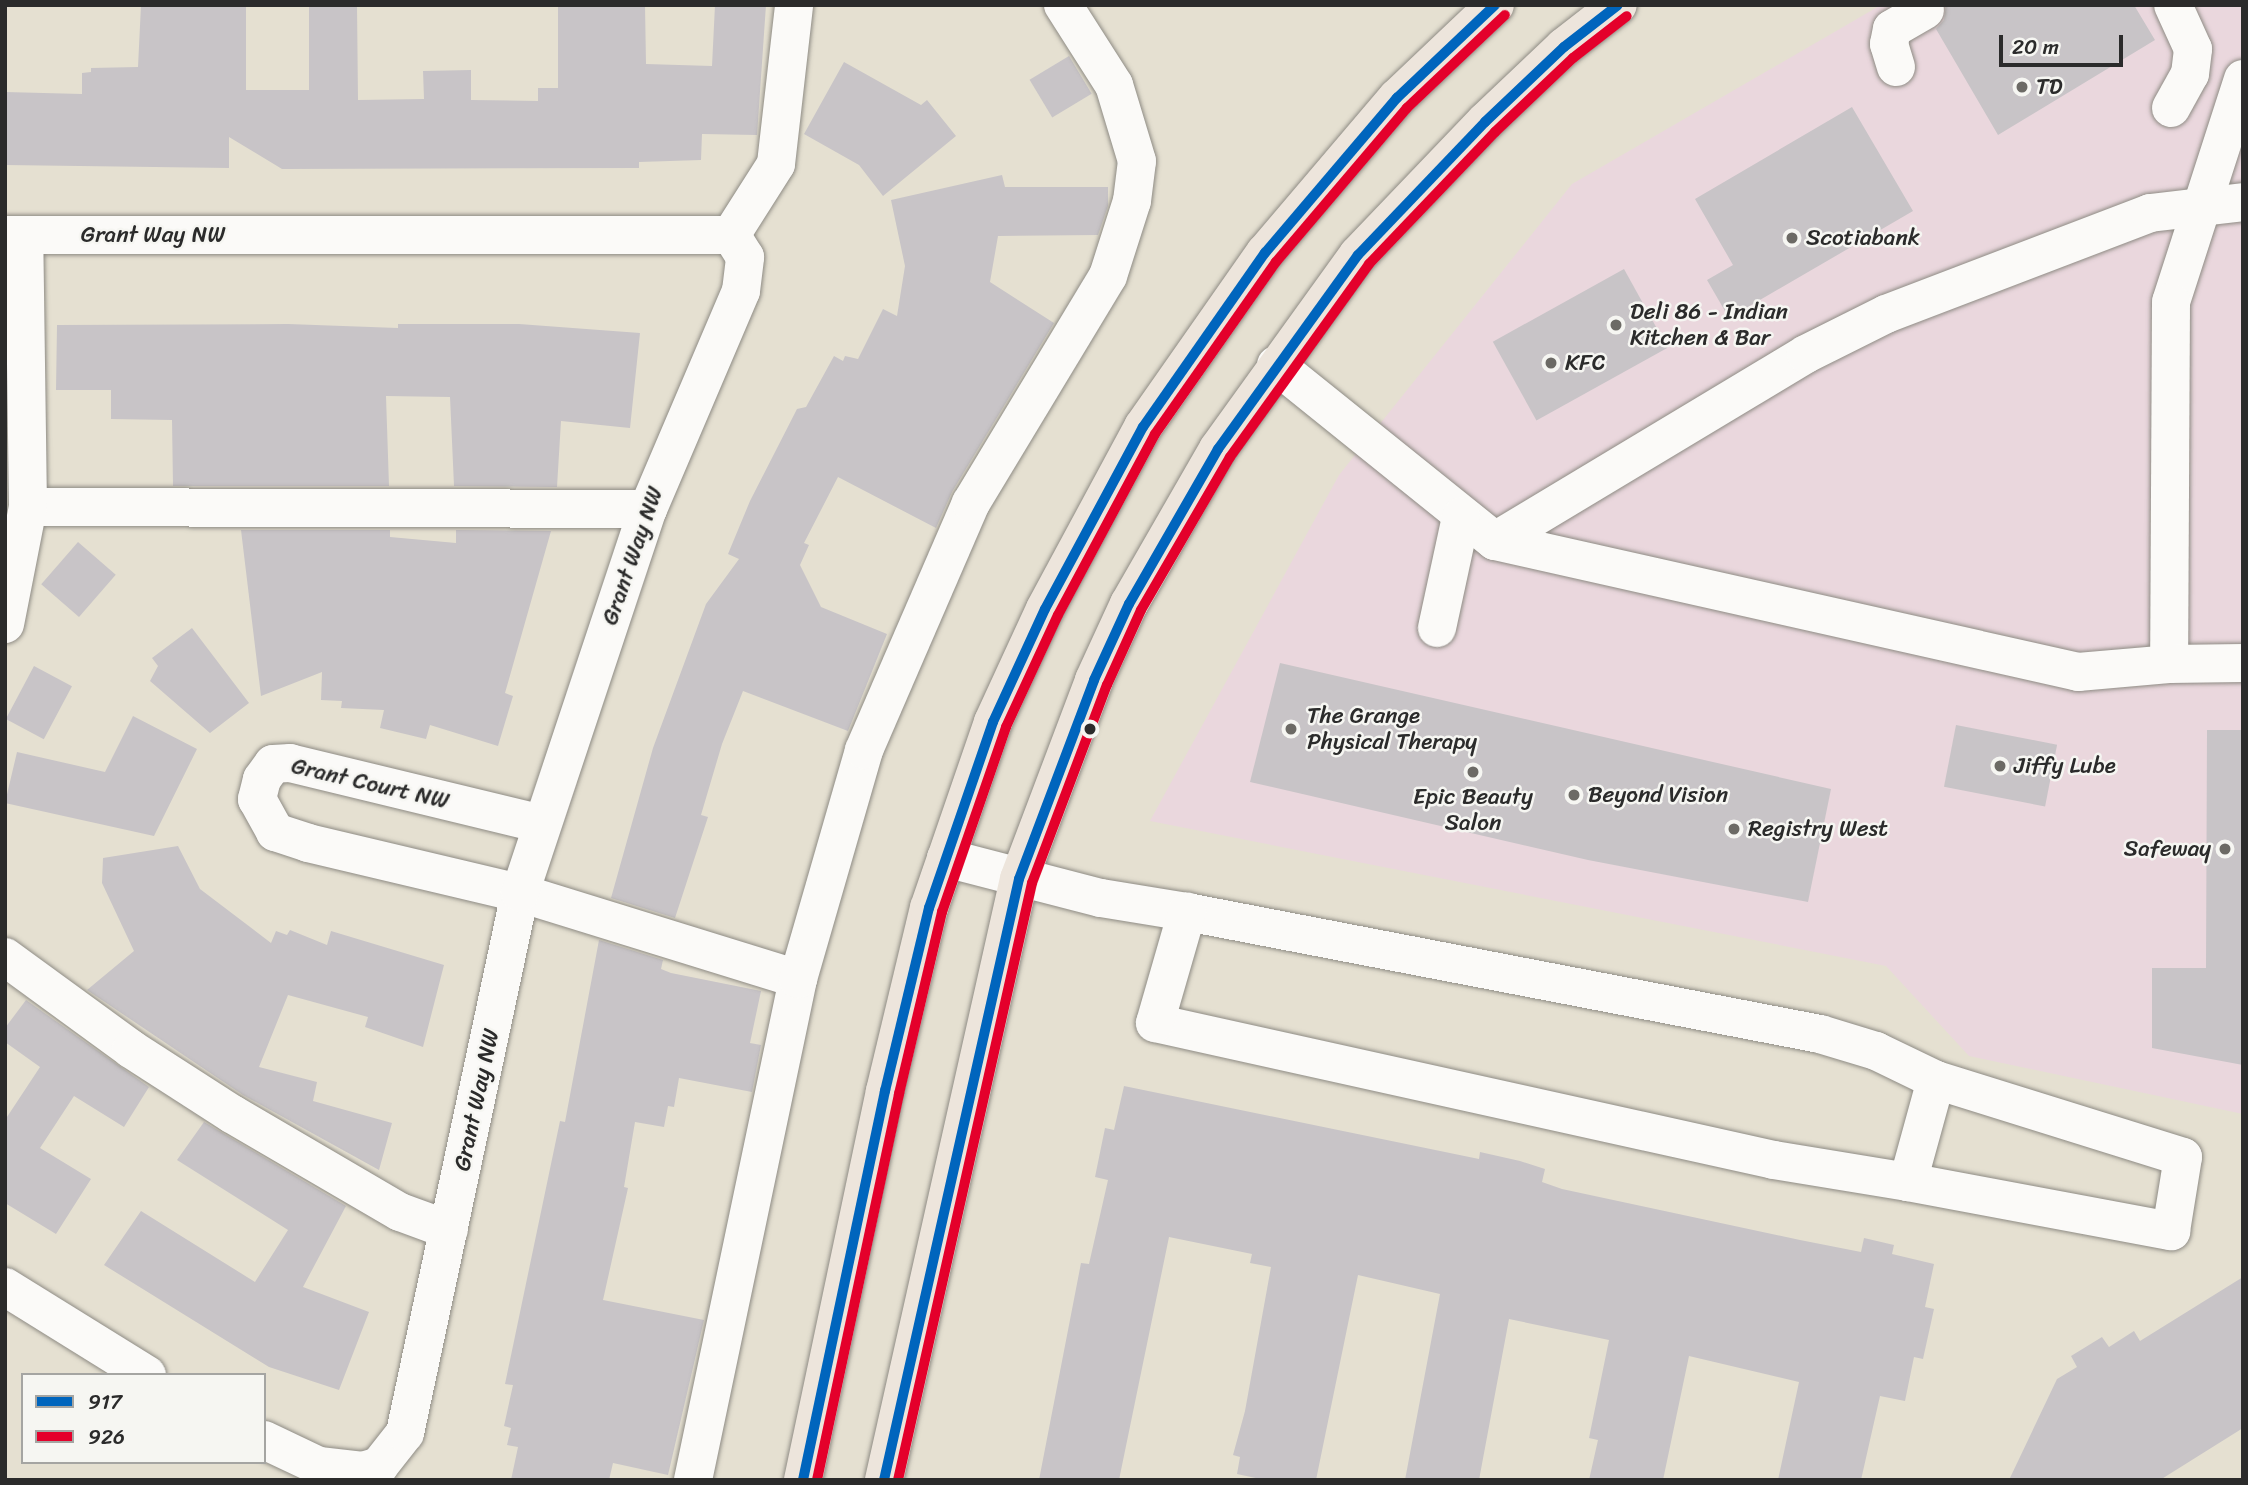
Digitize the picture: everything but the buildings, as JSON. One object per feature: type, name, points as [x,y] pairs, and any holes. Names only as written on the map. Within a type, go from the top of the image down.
[{"type":"main road","points":[[803,1480],[897,1041],[947,858],[993,722],[1094,513],[1143,427],[1249,274],[1317,187],[1397,98],[1495,5]]},
{"type":"main road","points":[[884,1480],[978,1044],[1019,879],[1094,680],[1129,604],[1218,449],[1276,365],[1358,256],[1419,188],[1564,47],[1618,5]]},
{"type":"street","points":[[731,235],[776,164],[794,5]]},
{"type":"street","points":[[693,1480],[798,979],[864,750],[971,503],[1108,276],[1132,201],[1137,162],[1114,85],[1063,5]]},
{"type":"street","points":[[2171,108],[2190,74],[2193,49],[2173,5]]},
{"type":"street","points":[[1896,67],[1889,44],[1892,29],[1925,10]]},
{"type":"street","points":[[2169,664],[2171,302],[2243,79]]},
{"type":"street","points":[[2202,206],[2243,184]]},
{"type":"street","points":[[1495,541],[1846,332],[1937,292],[2125,221],[2202,206],[2243,202]]},
{"type":"street","points":[[5,624],[28,507],[15,235]]},
{"type":"street","name":"Grant Way NW","points":[[15,235],[731,235],[745,257],[741,291],[648,509],[520,893],[414,1409],[395,1450],[379,1466],[343,1471],[319,1466],[266,1441]]},
{"type":"street","points":[[1276,365],[1461,517],[1495,541],[2078,672],[2169,664],[2243,663]]},
{"type":"street","points":[[28,507],[648,509]]},
{"type":"street","points":[[1437,628],[1461,517]]},
{"type":"street","name":"Grant Court NW","points":[[520,893],[275,832],[257,799],[262,779],[272,764],[290,764],[542,824]]},
{"type":"street","points":[[947,858],[1019,879],[1820,1034],[1876,1051],[1936,1080],[2183,1157],[2171,1231],[1774,1160],[1155,1023],[1187,912]]},
{"type":"street","points":[[520,893],[798,979]]},
{"type":"street","points":[[5,957],[131,1049],[232,1114],[400,1212],[449,1230]]},
{"type":"street","points":[[1908,1182],[1936,1080]]},
{"type":"street","points":[[5,1287],[144,1373]]},
{"type":"shaded area","points":[[1881,5],[2243,5],[2243,1114],[1969,1056],[1886,966],[1150,821],[1339,475],[1572,184]]},
{"type":"transit line","name":"917","points":[[803,1480],[885,1091],[929,908],[993,722],[1045,609],[1143,427],[1265,253],[1397,98],[1495,5]]},
{"type":"transit line","name":"917","points":[[884,1480],[1019,879],[1094,680],[1129,604],[1218,449],[1358,255],[1485,122],[1564,47],[1618,5]]},
{"type":"transit line","name":"926","points":[[817,1480],[899,1094],[942,912],[1006,727],[1058,615],[1155,434],[1276,262],[1407,108],[1505,15]]},
{"type":"transit line","name":"926","points":[[898,1480],[1032,883],[1107,685],[1141,610],[1230,457],[1369,264],[1495,132],[1573,58],[1627,16]]},
{"type":"place","name":"TD","points":[[2022,87]]},
{"type":"place","name":"Scotiabank","points":[[1792,238]]},
{"type":"place","name":"Deli 86 - Indian Kitchen & Bar","points":[[1616,325]]},
{"type":"place","name":"KFC","points":[[1551,363]]},
{"type":"place","name":"The Grange Physical Therapy","points":[[1291,729]]},
{"type":"place","name":"Jiffy Lube","points":[[2000,766]]},
{"type":"place","name":"Epic Beauty Salon","points":[[1473,772]]},
{"type":"place","name":"Beyond Vision","points":[[1574,795]]},
{"type":"place","name":"Registry West","points":[[1734,829]]},
{"type":"place","name":"Safeway","points":[[2225,849]]}]
